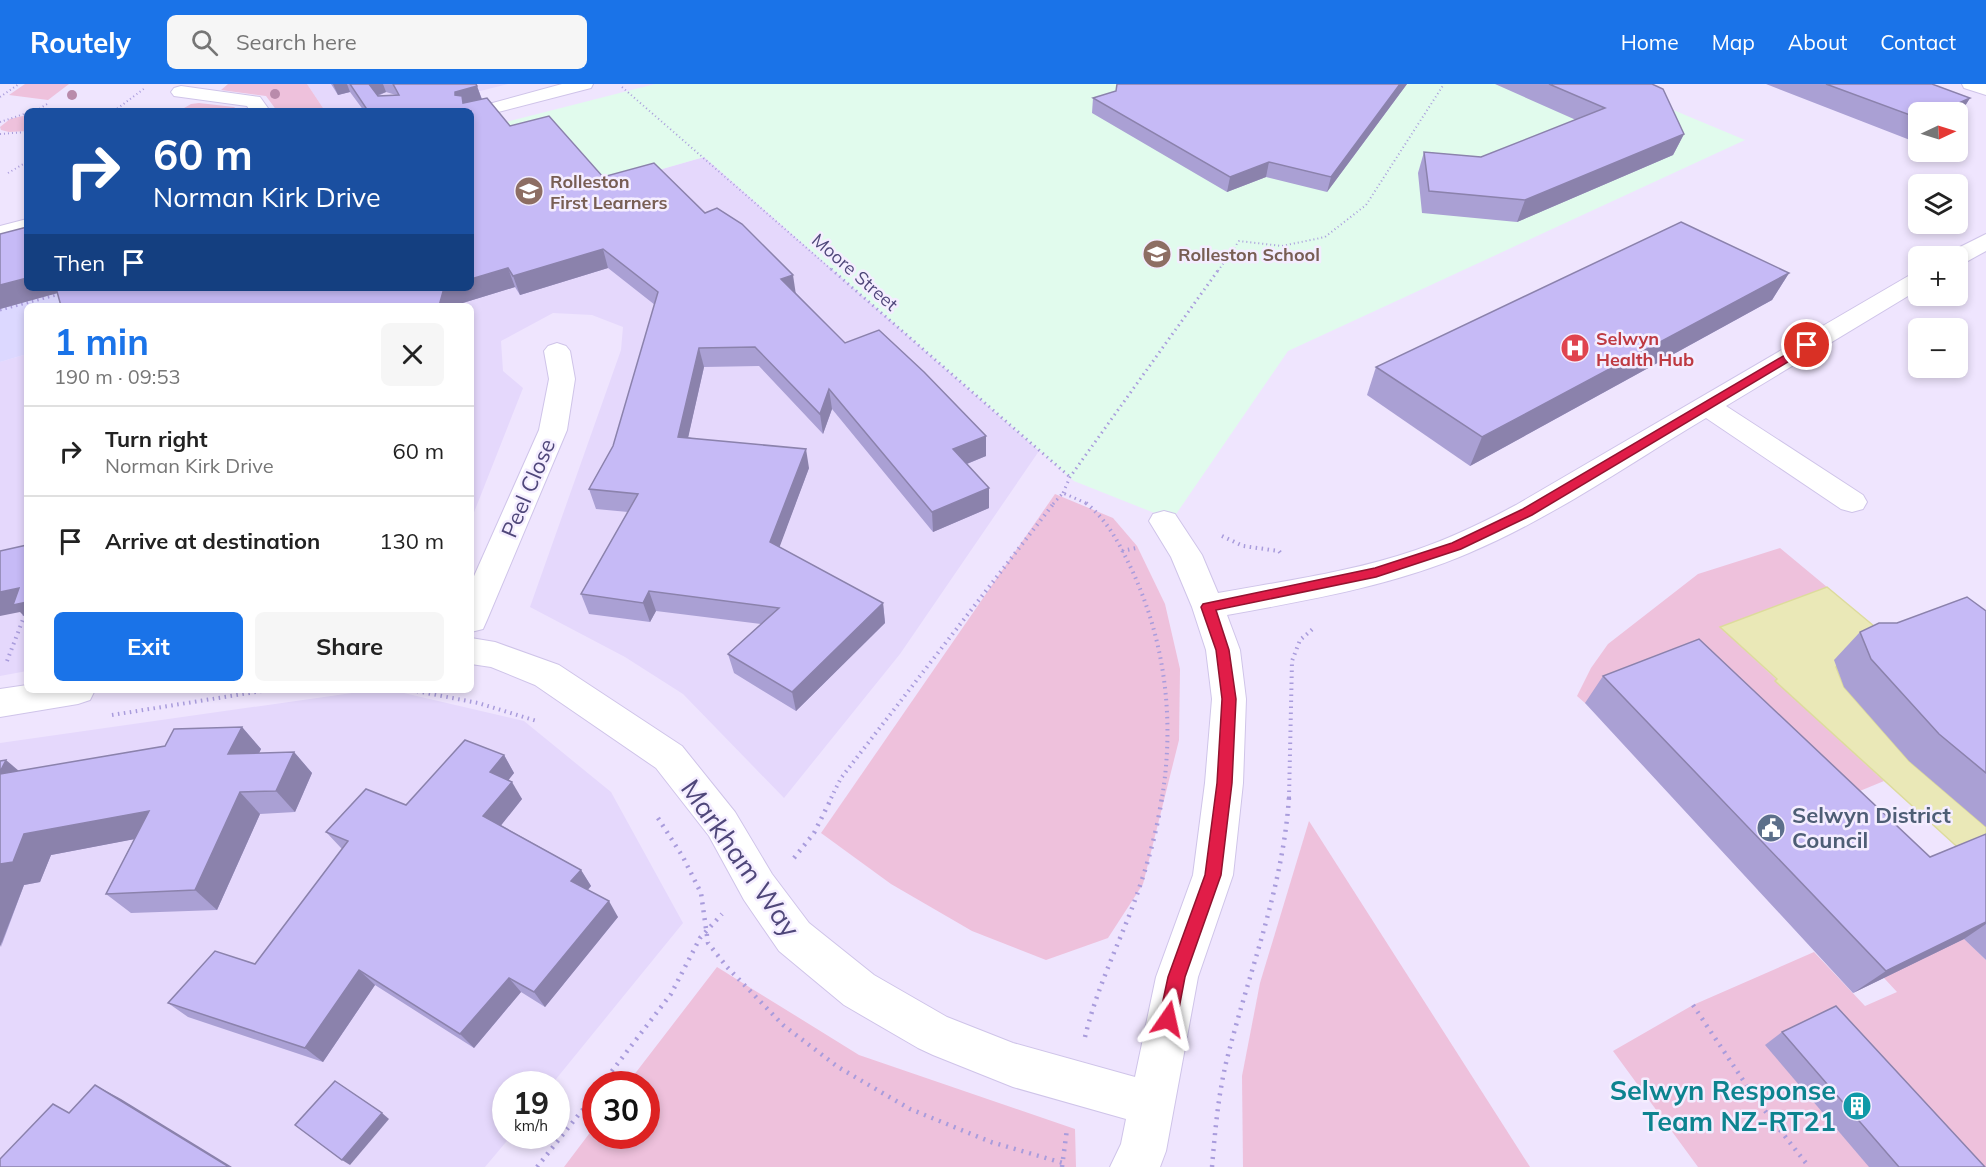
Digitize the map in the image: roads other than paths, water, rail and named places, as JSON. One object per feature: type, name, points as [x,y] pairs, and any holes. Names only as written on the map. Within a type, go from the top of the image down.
[{"type":"street","points":[[474,112],[584,84]]},
{"type":"street","points":[[1971,84],[1986,89]]},
{"type":"street","points":[[181,92],[253,101],[258,108]]},
{"type":"street","points":[[0,233],[24,227]]},
{"type":"street","points":[[1968,252],[1986,241]]},
{"type":"street","points":[[1208,607],[1376,573],[1457,546],[1527,512],[1908,286]]},
{"type":"street","name":"Peel Close","points":[[474,613],[553,430],[562,379],[557,351]]},
{"type":"street","points":[[1705,405],[1852,502]]},
{"type":"street","points":[[1142,1162],[1176,977],[1213,875],[1224,783],[1229,699],[1222,650],[1208,607],[1186,555],[1164,521]]},
{"type":"street","name":"Markham Way","points":[[474,652],[495,655],[547,675],[669,757],[722,824],[758,887],[794,937],[859,990],[933,1033],[1013,1065],[1152,1104]]},
{"type":"street","points":[[0,703],[60,693]]},
{"type":"place","name":"Rolleston First Learners","points":[[529,191]]},
{"type":"place","name":"Rolleston School","points":[[1157,254]]},
{"type":"place","name":"Selwyn Health Hub","points":[[1575,348]]},
{"type":"place","name":"Selwyn District Council","points":[[1771,828]]},
{"type":"place","name":"Selwyn Response Team NZ-RT21","points":[[1857,1106]]}]
